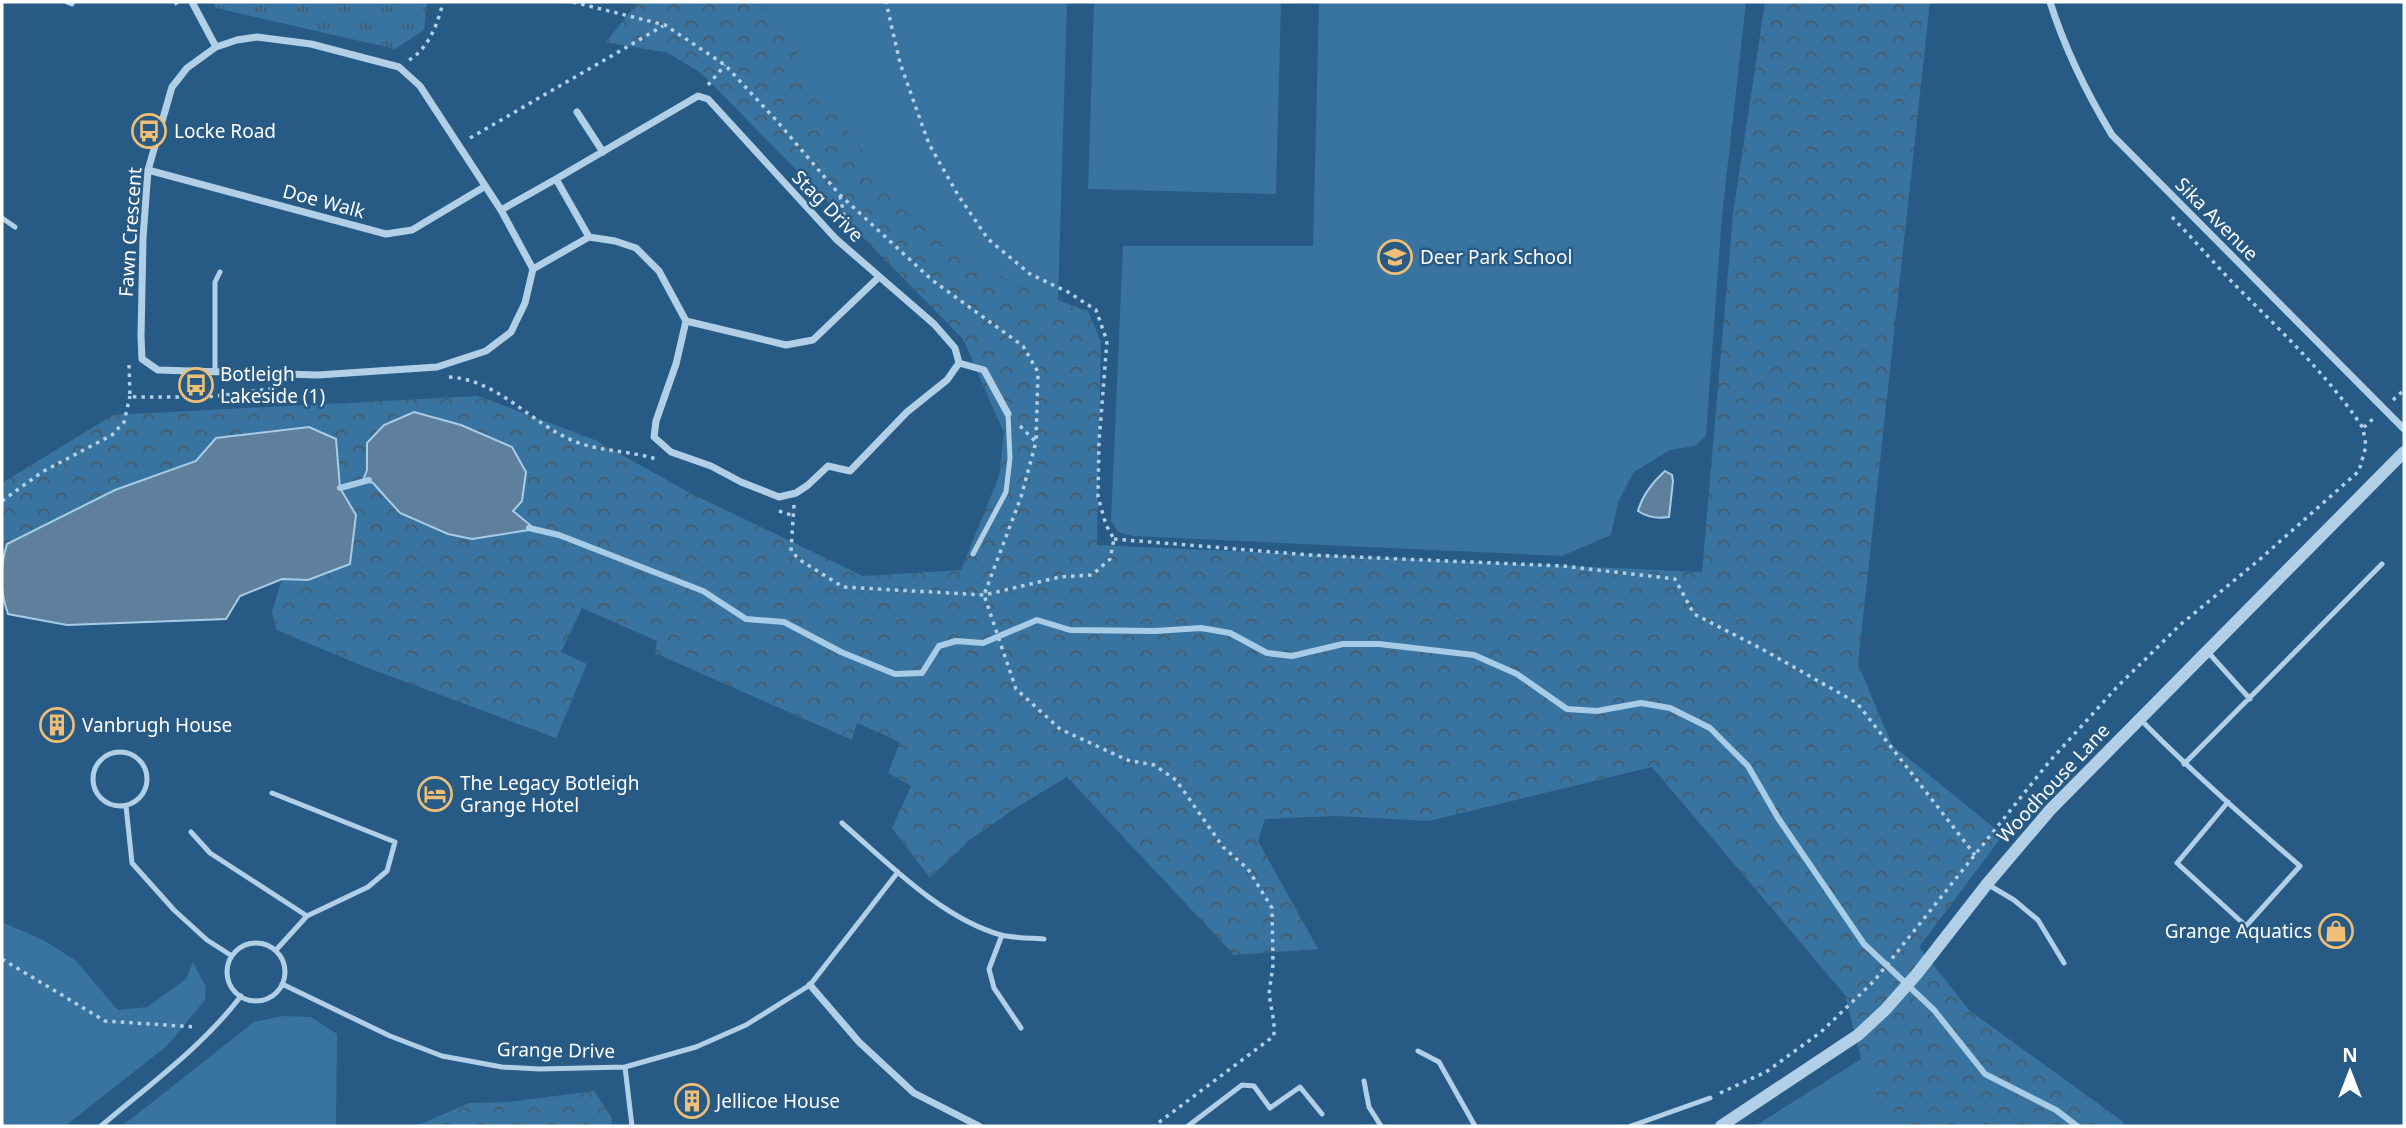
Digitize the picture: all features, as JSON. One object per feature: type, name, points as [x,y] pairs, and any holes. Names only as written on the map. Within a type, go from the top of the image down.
[{"type":"street","points":[[192,2],[216,47]]},
{"type":"street","name":"Sika Avenue","points":[[2050,2],[2059,32],[2087,93],[2112,135],[2404,429]]},
{"type":"street","name":"Fawn Crescent","points":[[399,67],[311,44],[257,37],[216,47],[187,68],[172,88],[148,170],[143,238],[142,359],[158,370],[318,375],[437,367],[486,351],[510,332],[525,303],[533,269]]},
{"type":"street","points":[[399,67],[420,86],[501,210],[533,269],[589,237],[636,248],[660,271],[685,321],[676,364],[656,421],[654,437],[671,452],[711,466],[741,482],[779,496],[796,493],[828,466],[850,471],[907,412],[947,380],[959,363],[984,370],[1007,414]]},
{"type":"street","points":[[501,210],[698,96]]},
{"type":"street","name":"Stag Drive","points":[[698,96],[708,99],[719,110],[785,185],[851,253],[934,324],[955,348],[959,363]]},
{"type":"street","points":[[577,112],[603,152]]},
{"type":"street","name":"Doe Walk","points":[[148,170],[386,234],[412,230],[484,187]]},
{"type":"street","points":[[556,179],[589,237]]},
{"type":"street","points":[[685,321],[786,345],[813,340],[879,277]]},
{"type":"street","name":"Woodhouse Lane","points":[[1721,1126],[1858,1035],[1899,995],[2050,810],[2404,452]]},
{"type":"street","points":[[810,985],[859,1042],[914,1093],[968,1124],[979,1126]]},
{"type":"lane","points":[[2,218],[15,227]]},
{"type":"lane","points":[[215,372],[215,282],[220,272]]},
{"type":"lane","points":[[973,554],[1006,492],[1010,458],[1007,414]]},
{"type":"lane","points":[[2184,764],[2382,564]]},
{"type":"lane","points":[[2207,651],[2250,699]]},
{"type":"lane","points":[[2140,719],[2184,764],[2228,802],[2300,866],[2246,926],[2177,863],[2228,802]]},
{"type":"lane","points":[[116,752],[125,752],[139,759],[147,776],[147,786],[142,795],[126,806],[109,805],[96,794],[93,785],[93,771],[98,762],[116,752]]},
{"type":"lane","points":[[272,793],[395,842],[387,871],[368,887],[307,916],[275,950]]},
{"type":"lane","points":[[126,806],[132,863],[174,911],[207,940],[232,956]]},
{"type":"lane","points":[[842,823],[898,873],[954,914],[1002,935],[1044,939]]},
{"type":"lane","points":[[191,832],[210,853],[307,916]]},
{"type":"lane","name":"Grange Drive","points":[[282,984],[390,1036],[442,1056],[502,1067],[625,1067],[696,1046],[746,1025],[810,985],[898,873]]},
{"type":"lane","points":[[1987,884],[2014,900],[2038,920],[2064,963]]},
{"type":"lane","points":[[1002,935],[989,969],[994,988],[1021,1028]]},
{"type":"lane","points":[[248,944],[267,945],[275,950],[285,966],[282,984],[277,992],[269,998],[250,1000],[241,996],[229,982],[232,956],[248,944]]},
{"type":"lane","points":[[101,1126],[212,1028],[241,996]]},
{"type":"lane","points":[[1418,1051],[1439,1062],[1475,1126]]},
{"type":"lane","points":[[625,1067],[632,1126]]},
{"type":"lane","points":[[1364,1081],[1369,1107],[1381,1126]]},
{"type":"lane","points":[[1188,1126],[1242,1086],[1254,1086],[1270,1108],[1300,1087],[1322,1114]]},
{"type":"lane","points":[[1631,1126],[1710,1098]]},
{"type":"path","points":[[175,2],[181,12]]},
{"type":"path","points":[[399,67],[418,55],[437,24],[443,2]]},
{"type":"path","points":[[573,2],[665,25],[725,65],[839,194],[932,280],[1023,346],[1038,372],[1036,442]]},
{"type":"path","points":[[796,493],[791,551],[800,560],[843,587],[984,595],[1060,577],[1092,575],[1110,559],[1114,539],[1106,525],[1098,498],[1099,442],[1107,341],[1096,310],[1068,292],[1030,274],[988,239],[958,195],[929,144],[900,63],[886,2]]},
{"type":"path","points":[[459,145],[665,25]]},
{"type":"path","points":[[698,96],[725,65]]},
{"type":"path","points":[[839,194],[851,253]]},
{"type":"path","points":[[2,501],[42,472],[112,435],[124,422],[130,396],[129,361]]},
{"type":"path","points":[[440,378],[452,377],[472,382],[504,397],[552,431],[579,443],[607,450],[630,451],[665,462]]},
{"type":"path","points":[[130,396],[208,397],[282,388]]},
{"type":"path","points":[[1710,1098],[1766,1072],[1821,1032],[1874,981],[2049,762],[2116,687],[2180,625],[2259,560],[2359,471],[2366,446],[2363,428],[2404,390]]},
{"type":"path","points":[[774,509],[793,516]]},
{"type":"path","points":[[1114,539],[1310,555],[1563,566],[1675,579],[1694,614],[1857,703],[1976,856]]},
{"type":"path","points":[[984,595],[1016,689],[1060,729],[1127,760],[1154,765],[1176,780],[1223,848],[1248,869],[1272,908],[1273,965],[1269,994],[1274,1023],[1273,1036],[1154,1126]]},
{"type":"path","points":[[2,959],[105,1021],[212,1028]]},
{"type":"green space","points":[[213,2],[427,2],[424,30],[395,49],[216,8]]},
{"type":"green space","points":[[638,2],[753,2],[778,17],[810,77],[903,210],[1011,283],[1088,311],[1101,342],[1097,545],[1702,572],[1733,214],[1765,2],[1930,2],[1858,664],[1892,745],[2003,835],[1919,947],[1970,1011],[2129,1126],[1891,1126],[1861,1059],[1845,995],[1652,767],[1429,821],[1335,816],[1265,819],[1258,841],[1318,949],[1234,955],[1067,777],[970,840],[930,878],[892,828],[911,786],[888,773],[900,742],[857,723],[852,740],[655,653],[657,641],[582,608],[561,652],[587,664],[556,738],[368,668],[276,630],[272,612],[282,579],[308,580],[356,515],[340,488],[336,439],[216,438],[196,460],[115,490],[7,544],[2,560],[2,483],[113,415],[478,396],[595,440],[694,495],[863,576],[961,570],[999,476],[1004,433],[963,339],[701,73],[668,53],[606,42]]},
{"type":"green space","points":[[754,2],[1067,2],[1058,300],[1011,283],[903,210],[810,77],[778,17]]},
{"type":"green space","points":[[1094,2],[1281,2],[1276,194],[1088,189]]},
{"type":"green space","name":"Deer Park School","points":[[1319,2],[1746,2],[1722,216],[1706,435],[1695,446],[1670,450],[1634,472],[1618,502],[1611,535],[1562,556],[1132,536],[1118,532],[1111,521],[1123,246],[1313,246]]},
{"type":"green space","points":[[2,922],[45,941],[75,960],[118,1010],[147,1007],[186,979],[193,962],[206,987],[205,1000],[167,1046],[65,1126],[2,1126]]},
{"type":"green space","points":[[283,1016],[311,1017],[337,1034],[336,1126],[122,1126],[254,1022]]},
{"type":"green space","points":[[1861,1059],[1891,1126],[1755,1126]]},
{"type":"green space","points":[[594,1091],[612,1118],[611,1126],[416,1126],[469,1103],[508,1102]]},
{"type":"shaded area","points":[[414,412],[461,425],[512,447],[526,472],[522,501],[513,511],[535,529],[472,539],[448,534],[400,513],[373,483],[363,480],[367,470],[367,443],[384,425]]},
{"type":"shaded area","points":[[309,427],[336,439],[340,488],[356,515],[350,564],[308,580],[282,579],[240,596],[226,619],[67,625],[8,614],[2,579],[7,544],[115,490],[196,461],[216,438]]},
{"type":"shaded area","points":[[1665,471],[1672,475],[1673,481],[1669,517],[1645,515],[1638,511],[1642,500]]},
{"type":"waterway","points":[[340,488],[369,480]]},
{"type":"waterway","points":[[529,528],[559,535],[703,591],[746,619],[784,622],[841,652],[895,674],[922,673],[939,646],[956,641],[983,643],[1037,620],[1070,630],[1155,631],[1201,628],[1230,633],[1267,653],[1292,656],[1343,644],[1379,644],[1474,655],[1517,674],[1567,709],[1597,711],[1641,703],[1670,708],[1710,728],[1748,766],[1778,818],[1864,944],[1934,1010],[1985,1074],[2056,1110],[2077,1126]]},
{"type":"place","name":"Locke Road","points":[[149,131]]},
{"type":"place","name":"Deer Park School","points":[[1395,257]]},
{"type":"place","name":"Botleigh Lakeside (1)","points":[[196,385]]},
{"type":"place","name":"Vanbrugh House","points":[[57,725]]},
{"type":"place","name":"The Legacy Botleigh Grange Hotel","points":[[435,794]]},
{"type":"place","name":"Grange Aquatics","points":[[2336,931]]},
{"type":"place","name":"Jellicoe House","points":[[692,1101]]}]
